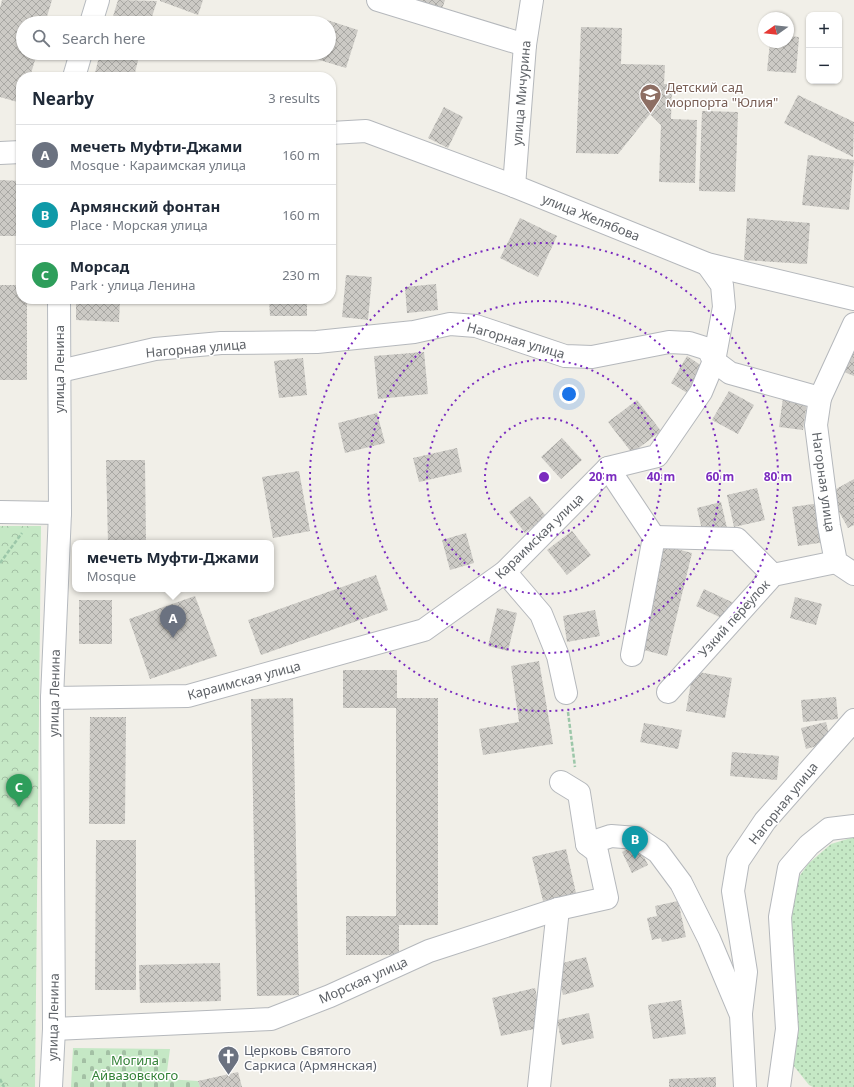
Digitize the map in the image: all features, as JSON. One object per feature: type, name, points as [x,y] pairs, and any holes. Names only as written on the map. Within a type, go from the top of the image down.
[{"type":"street","points":[[93,16],[98,0]]},
{"type":"street","points":[[378,0],[525,45]]},
{"type":"street","name":"улица Мичурина","points":[[514,186],[525,45],[532,0]]},
{"type":"street","points":[[75,72],[79,60]]},
{"type":"street","name":"улица Желябова","points":[[336,133],[366,130],[514,186],[707,264],[854,299]]},
{"type":"street","points":[[0,153],[16,152]]},
{"type":"street","points":[[632,654],[654,537],[608,468],[657,456],[701,392],[714,361],[724,307],[722,285],[707,264]]},
{"type":"street","name":"улица Ленина","points":[[51,1087],[54,1029],[52,698],[60,513],[59,304]]},
{"type":"street","name":"Нагорная улица","points":[[60,371],[155,349],[221,343],[317,342],[414,332],[450,324],[476,326],[565,356],[592,357],[670,342],[689,343],[708,349],[714,361],[730,373],[820,398],[816,426],[829,526],[836,562]]},
{"type":"street","points":[[820,398],[854,324]]},
{"type":"street","name":"Караимская улица","points":[[52,698],[188,696],[424,630],[505,572],[608,468]]},
{"type":"street","points":[[0,512],[60,513]]},
{"type":"street","points":[[654,537],[737,539],[773,574]]},
{"type":"street","points":[[836,562],[854,574]]},
{"type":"street","name":"Узкий переулок","points":[[668,692],[773,574],[836,562]]},
{"type":"street","points":[[505,572],[541,614],[558,656],[566,693]]},
{"type":"street","name":"Нагорная улица","points":[[741,1015],[746,972],[733,891],[738,861],[765,821],[854,720]]},
{"type":"street","points":[[570,787],[587,844],[611,836],[637,838],[658,852],[681,883],[709,938],[741,1015],[745,1087]]},
{"type":"street","points":[[779,1087],[786,1029],[780,917],[789,868],[809,845],[829,829],[854,826]]},
{"type":"street","name":"Морская улица","points":[[54,1029],[270,1019],[330,996],[429,951],[558,909],[607,898],[597,852],[587,844]]},
{"type":"street","points":[[539,1087],[558,909]]},
{"type":"path","points":[[0,563],[37,513]]},
{"type":"path","points":[[566,693],[570,787]]},
{"type":"path","points":[[0,1079],[4,1087]]},
{"type":"green space","points":[[0,526],[41,526],[35,1087],[0,1087]]},
{"type":"green space","points":[[854,837],[854,1087],[813,1087],[809,1085],[793,1065],[788,917],[794,884],[808,864],[831,844]]},
{"type":"green space","name":"Могила Айвазовского","points":[[73,1048],[170,1049],[166,1079],[198,1081],[200,1087],[71,1087]]},
{"type":"building","points":[[2,0],[52,0],[47,16],[16,16],[16,60],[35,60],[31,72],[16,72],[16,102],[0,97],[0,8]]},
{"type":"building","points":[[118,0],[157,1],[152,16],[113,16]]},
{"type":"building","points":[[160,0],[203,0],[198,15]]},
{"type":"building","points":[[417,0],[445,0],[442,9]]},
{"type":"building","points":[[336,23],[358,30],[346,68],[319,60],[336,60]]},
{"type":"building","points":[[581,27],[622,28],[621,64],[665,65],[664,84],[672,84],[671,119],[697,120],[695,183],[659,182],[661,125],[650,114],[618,154],[576,153]]},
{"type":"building","points":[[794,37],[799,37],[796,73],[767,71],[769,48],[794,48]]},
{"type":"building","points":[[98,60],[138,60],[135,72],[95,72]]},
{"type":"building","points":[[798,95],[854,122],[853,157],[784,123]]},
{"type":"building","points":[[444,107],[463,117],[448,148],[428,138]]},
{"type":"building","points":[[702,111],[738,112],[735,192],[699,191]]},
{"type":"building","points":[[808,155],[854,160],[849,210],[802,205]]},
{"type":"building","points":[[0,180],[16,181],[16,236],[0,236]]},
{"type":"building","points":[[520,218],[557,236],[538,277],[500,258]]},
{"type":"building","points":[[747,218],[810,223],[807,264],[744,260]]},
{"type":"building","points":[[346,275],[372,277],[368,320],[342,317]]},
{"type":"building","points":[[436,284],[438,310],[407,313],[405,287]]},
{"type":"building","points":[[0,285],[16,285],[16,304],[27,304],[27,380],[0,380]]},
{"type":"building","points":[[76,304],[120,304],[119,322],[76,320]]},
{"type":"building","points":[[269,304],[307,304],[307,316],[270,316]]},
{"type":"building","points":[[854,349],[854,376],[844,372]]},
{"type":"building","points":[[424,352],[428,394],[378,399],[374,356]]},
{"type":"building","points":[[687,356],[705,368],[689,394],[671,383]]},
{"type":"building","points":[[303,358],[307,395],[279,398],[274,361]]},
{"type":"building","points":[[729,391],[754,405],[738,434],[712,420]]},
{"type":"building","points":[[783,398],[807,402],[803,430],[779,427]]},
{"type":"building","points":[[637,400],[661,431],[632,453],[608,422]]},
{"type":"building","points":[[377,413],[385,443],[345,453],[338,423]]},
{"type":"building","points":[[562,438],[582,460],[561,479],[541,457]]},
{"type":"building","points":[[457,448],[462,472],[419,482],[413,458]]},
{"type":"building","points":[[106,460],[145,460],[146,540],[108,540]]},
{"type":"building","points":[[299,471],[310,531],[273,538],[262,477]]},
{"type":"building","points":[[854,479],[854,525],[848,528],[829,493]]},
{"type":"building","points":[[757,488],[765,520],[734,527],[727,495]]},
{"type":"building","points":[[530,496],[546,516],[525,533],[509,512]]},
{"type":"building","points":[[721,502],[727,528],[703,534],[697,508]]},
{"type":"building","points":[[820,503],[826,542],[798,546],[792,507]]},
{"type":"building","points":[[572,531],[591,555],[567,575],[547,550]]},
{"type":"building","points":[[466,533],[474,563],[450,570],[442,540]]},
{"type":"building","points":[[661,545],[692,553],[667,656],[636,648]]},
{"type":"building","points":[[376,575],[388,610],[261,655],[248,620]]},
{"type":"building","points":[[704,589],[736,604],[728,621],[696,606]]},
{"type":"building","points":[[195,596],[217,656],[150,679],[129,619]]},
{"type":"building","points":[[795,597],[822,604],[816,625],[790,618]]},
{"type":"building","points":[[79,600],[112,600],[112,644],[79,644]]},
{"type":"building","points":[[497,608],[517,613],[508,651],[488,646]]},
{"type":"building","points":[[595,610],[600,636],[567,642],[563,616]]},
{"type":"building","points":[[539,661],[553,744],[483,755],[479,729],[519,722],[511,666]]},
{"type":"building","points":[[343,670],[397,670],[397,698],[438,698],[438,925],[399,925],[399,955],[346,955],[346,916],[396,916],[396,708],[343,708]]},
{"type":"building","points":[[693,671],[732,678],[725,718],[686,711]]},
{"type":"building","points":[[836,697],[838,719],[803,722],[801,700]]},
{"type":"building","points":[[293,698],[299,995],[257,996],[251,699]]},
{"type":"building","points":[[90,717],[126,717],[125,824],[89,824]]},
{"type":"building","points":[[826,722],[831,742],[806,749],[801,728]]},
{"type":"building","points":[[644,723],[682,730],[678,749],[640,742]]},
{"type":"building","points":[[732,752],[779,756],[777,780],[730,776]]},
{"type":"building","points":[[96,840],[136,840],[136,990],[95,990]]},
{"type":"building","points":[[638,844],[648,865],[632,873],[622,852]]},
{"type":"building","points":[[566,849],[576,893],[543,901],[532,857]]},
{"type":"building","points":[[678,901],[686,937],[662,942],[661,938],[652,940],[647,918],[657,916],[655,906]]},
{"type":"building","points":[[586,957],[594,987],[563,995],[555,965]]},
{"type":"building","points":[[220,963],[221,1001],[140,1003],[139,965]]},
{"type":"building","points":[[535,988],[544,1027],[501,1036],[492,998]]},
{"type":"building","points":[[681,1000],[686,1034],[653,1039],[648,1005]]},
{"type":"building","points":[[589,1013],[594,1038],[562,1045],[557,1020]]},
{"type":"building","name":"Церковь Святого Саркиса (Армянская)","points":[[238,1072],[242,1087],[200,1087],[198,1081]]},
{"type":"building","points":[[716,1077],[716,1087],[669,1087],[669,1079]]},
{"type":"place","name":"Детский сад морпорта \"Юлия\"","points":[[650,114]]},
{"type":"place","name":"мечеть Муфти-Джами","points":[[173,638]]},
{"type":"place","name":"Морсад","points":[[19,807]]},
{"type":"place","name":"Армянский фонтан","points":[[635,859]]},
{"type":"place","name":"Церковь Святого Саркиса (Армянская)","points":[[229,1076]]}]
